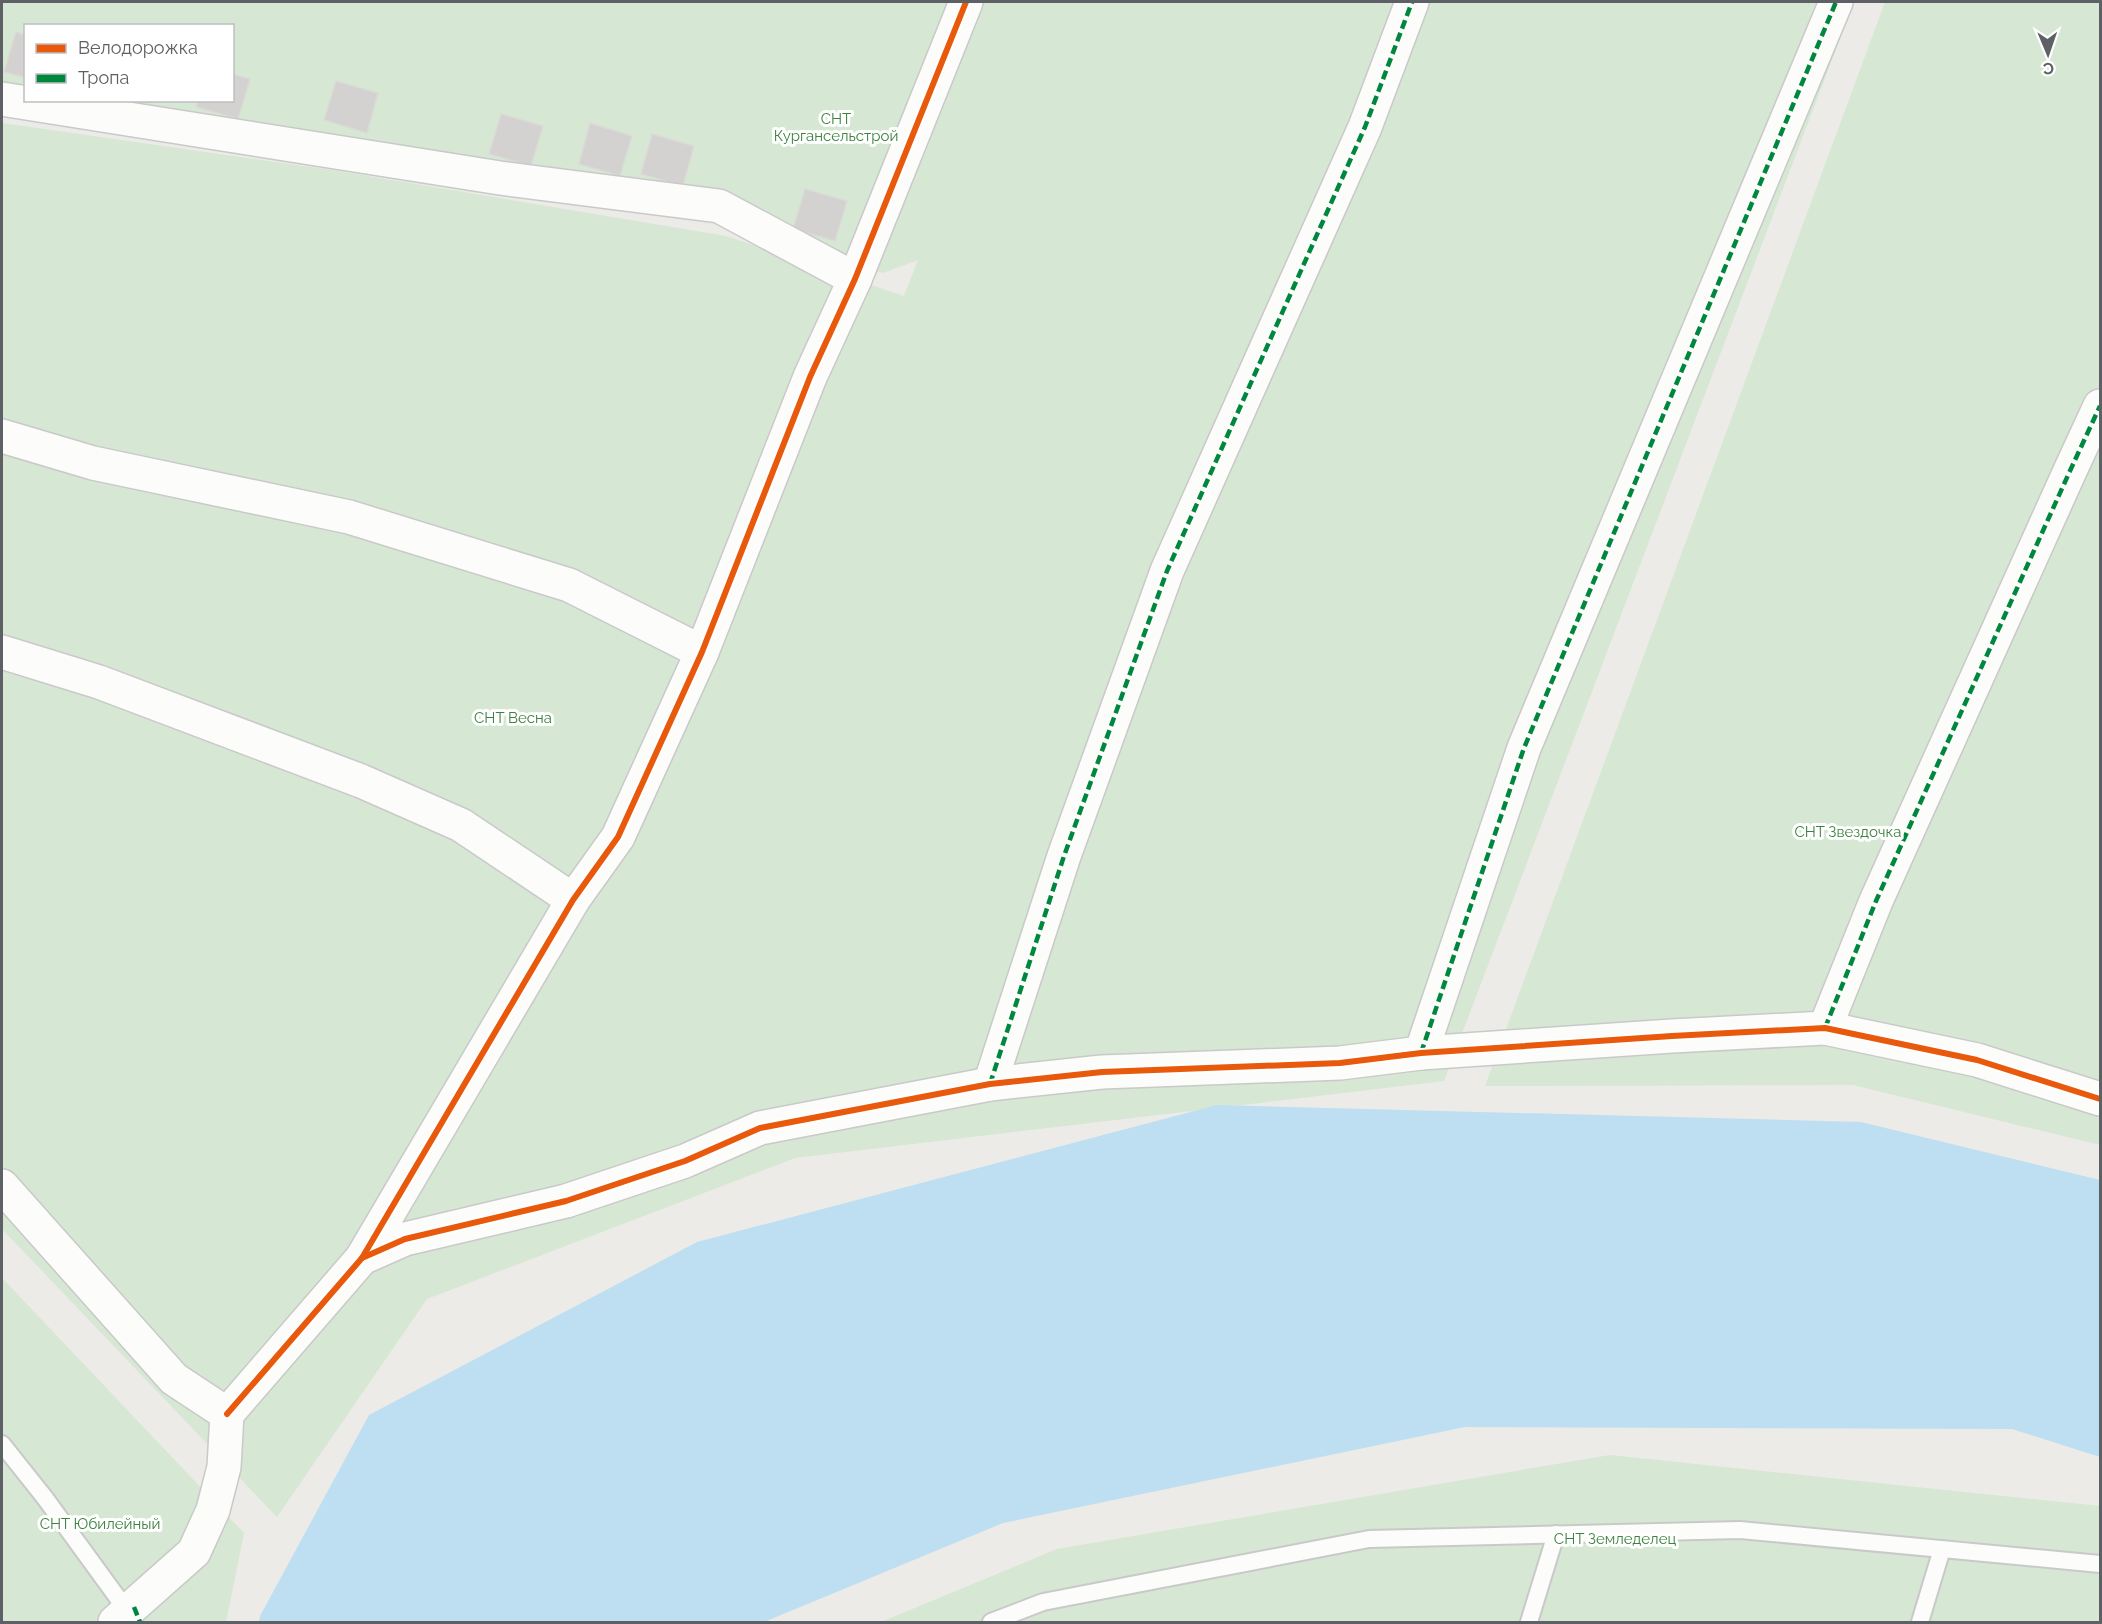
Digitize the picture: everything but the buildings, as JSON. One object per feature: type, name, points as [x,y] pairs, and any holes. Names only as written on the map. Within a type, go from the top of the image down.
[{"type":"street","points":[[122,1618],[194,1552],[213,1510],[224,1467],[227,1414],[362,1258],[573,900],[618,837],[702,652],[810,377],[855,279],[966,2]]},
{"type":"street","points":[[990,1084],[1064,856],[1167,571],[1365,127],[1412,2]]},
{"type":"street","points":[[1421,1053],[1524,748],[1836,2]]},
{"type":"street","points":[[2,99],[500,178],[720,206],[855,279]]},
{"type":"street","points":[[1825,1028],[1876,901],[2100,406]]},
{"type":"street","points":[[2,436],[93,463],[349,518],[569,585],[702,652]]},
{"type":"street","points":[[2,652],[99,682],[371,785],[461,825],[573,900]]},
{"type":"street","points":[[362,1258],[405,1239],[566,1200],[685,1161],[760,1128],[990,1084],[1101,1072],[1340,1063],[1421,1053],[1825,1028],[1977,1060],[2100,1099]]},
{"type":"street","points":[[2,1186],[174,1379],[227,1414]]},
{"type":"lane","points":[[2,1444],[45,1498],[122,1618]]},
{"type":"lane","points":[[991,1623],[1043,1602],[1369,1539],[1740,1530],[2100,1564]]},
{"type":"lane","points":[[1529,1623],[1556,1534]]},
{"type":"lane","points":[[1920,1623],[1942,1549]]},
{"type":"green space","name":"СНТ Весна","points":[[2,2],[1854,2],[1444,1081],[795,1158],[427,1299],[277,1517],[2,1229],[2,123],[332,170],[726,236],[904,296],[918,260],[883,273],[695,216],[2,114]]},
{"type":"green space","name":"СНТ Звездочка","points":[[1885,2],[2100,2],[2100,1145],[1853,1085],[1485,1086]]},
{"type":"green space","name":"СНТ Юбилейный","points":[[2,1278],[244,1533],[226,1622],[2,1622]]},
{"type":"green space","name":"СНТ Земледелец","points":[[1610,1455],[2100,1506],[2100,1622],[881,1622],[1057,1549]]},
{"type":"water","points":[[1217,1105],[1861,1122],[2100,1180],[2100,1457],[2012,1429],[1465,1427],[1003,1523],[764,1622],[259,1622],[260,1616],[369,1415],[697,1242]]},
{"type":"marked path","points":[[990,1084],[1064,856],[1167,571],[1365,127],[1412,2]]},
{"type":"marked path","points":[[1421,1053],[1524,748],[1836,2]]},
{"type":"marked path","points":[[1825,1028],[1876,901],[2100,406]]},
{"type":"marked path","points":[[134,1607],[140,1622]]},
{"type":"cycle path","points":[[362,1258],[573,900],[618,837],[702,652],[810,377],[855,279],[966,2]]},
{"type":"cycle path","points":[[227,1414],[362,1258],[405,1239],[566,1201],[685,1161],[760,1128],[990,1084],[1102,1072],[1340,1063],[1421,1053],[1825,1028],[1977,1060],[2100,1099]]},
{"type":"park label","name":"СНТ Кургансельстрой","points":[[836,128]]}]
